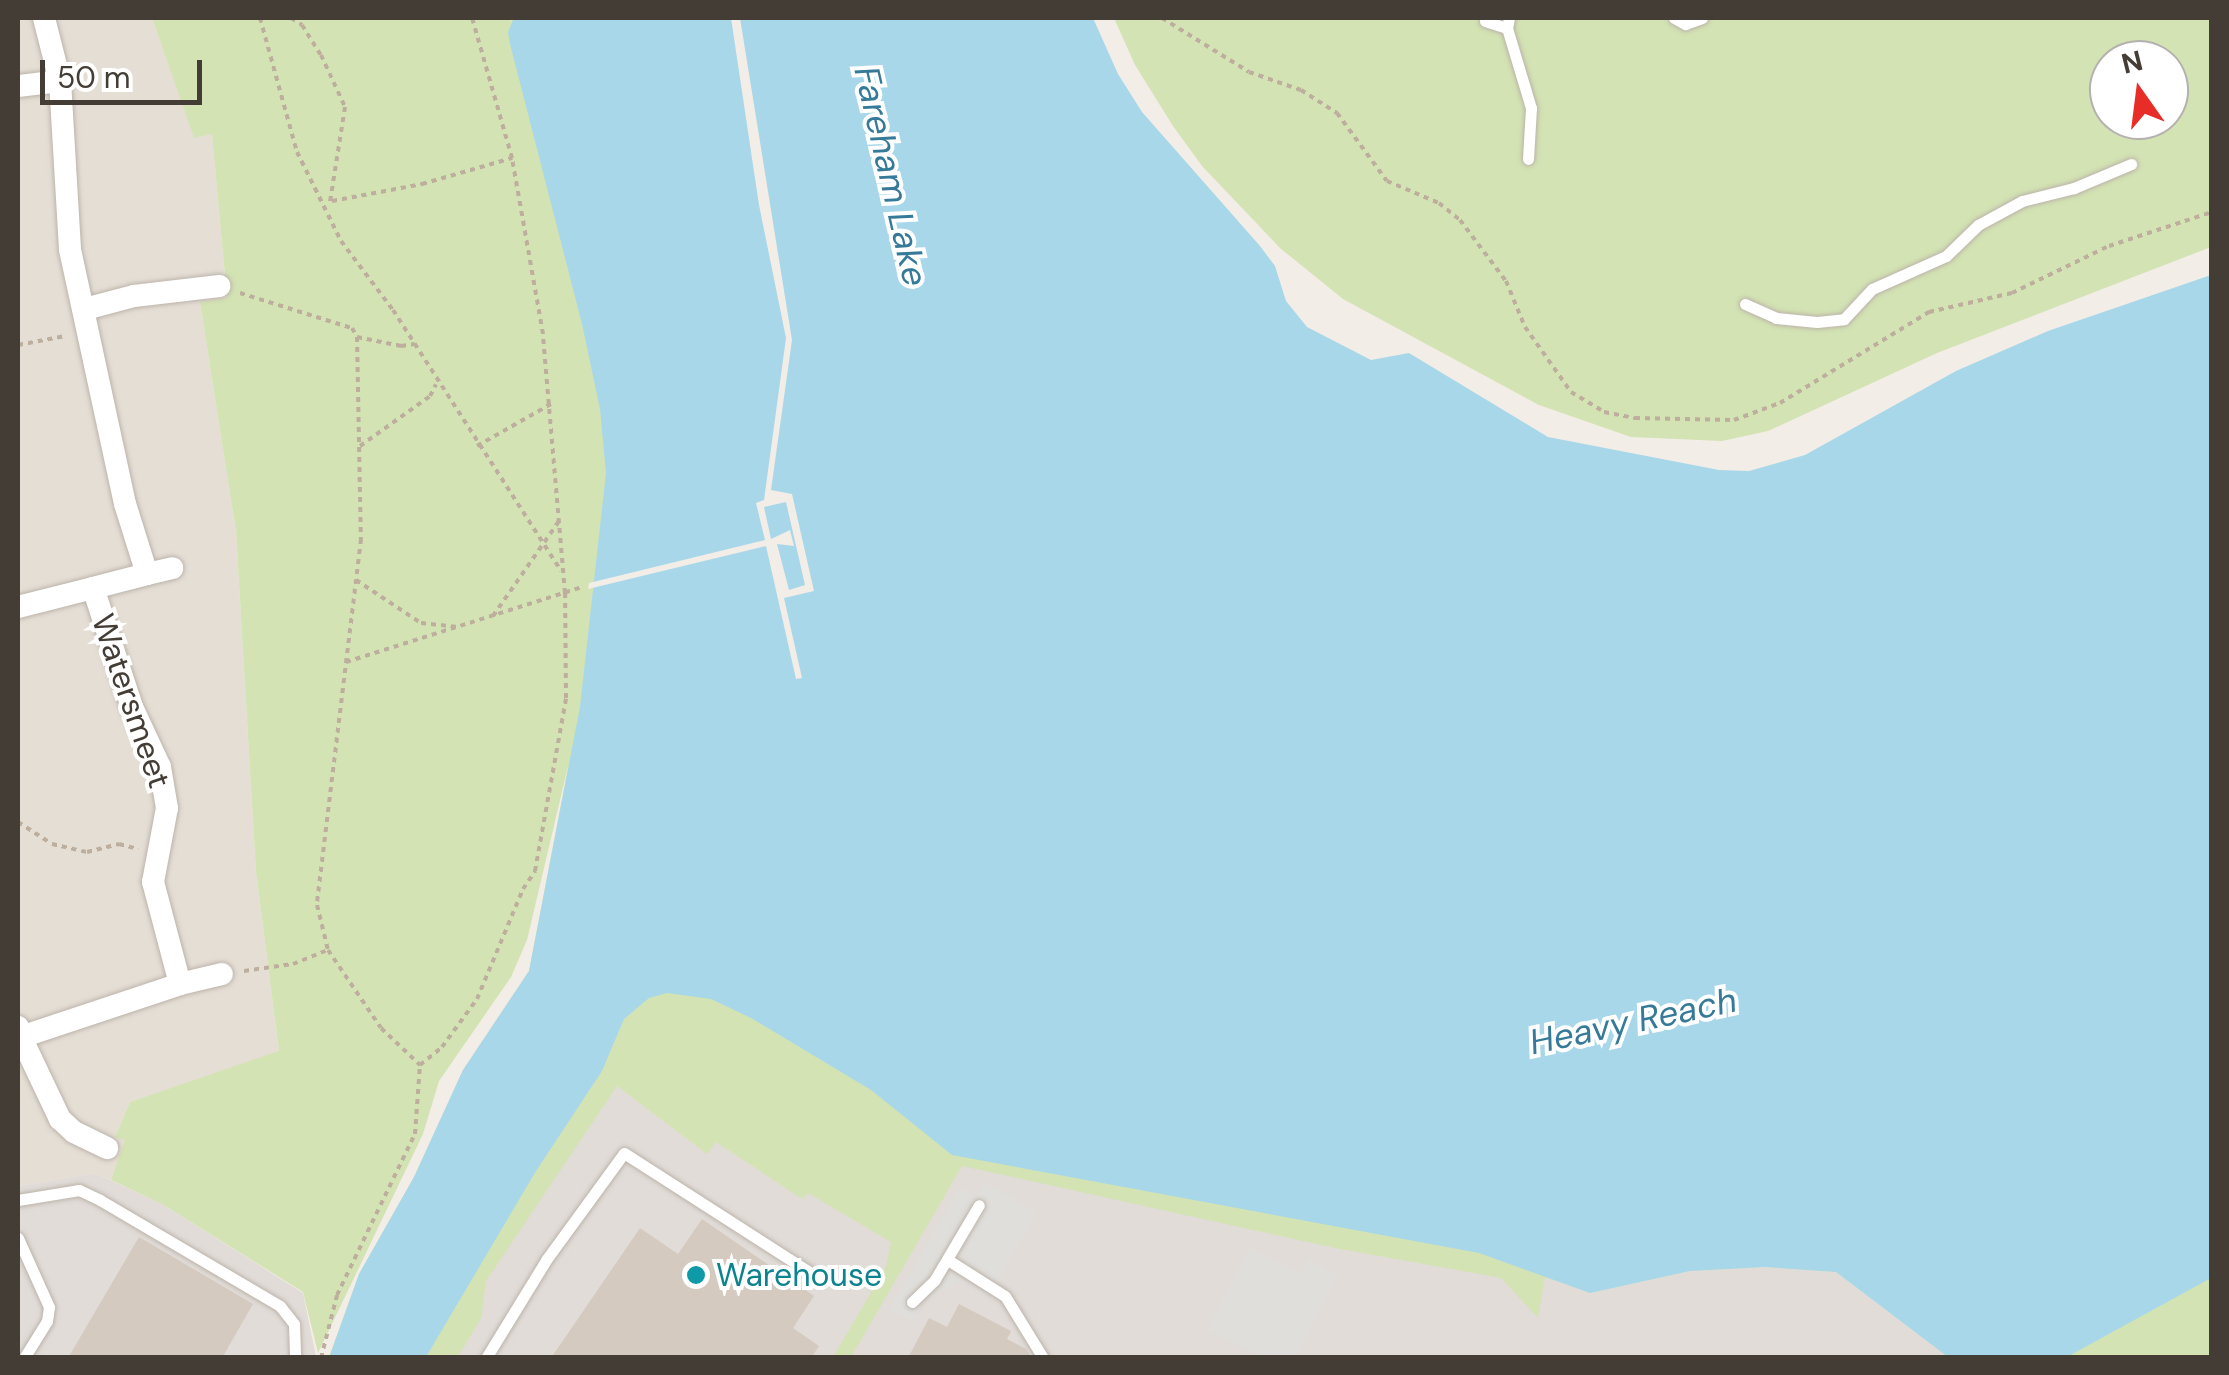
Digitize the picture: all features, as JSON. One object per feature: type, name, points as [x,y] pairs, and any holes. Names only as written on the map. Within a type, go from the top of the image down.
[{"type":"street","name":"Watersmeet","points":[[44,18],[60,81],[70,249],[125,504],[146,574]]},
{"type":"street","points":[[18,86],[60,81]]},
{"type":"street","points":[[87,321],[134,296],[219,286]]},
{"type":"street","name":"Watersmeet","points":[[172,568],[93,588],[126,692],[160,766],[167,808],[153,882],[159,917],[180,984]]},
{"type":"street","points":[[18,606],[93,588]]},
{"type":"street","points":[[107,1148],[74,1132],[60,1119],[19,1032],[222,974]]},
{"type":"lane","points":[[1674,18],[1686,24],[1702,18]]},
{"type":"lane","points":[[1485,22],[1508,23],[1532,108],[1528,159]]},
{"type":"lane","points":[[1745,304],[1776,318],[1817,322],[1844,318],[1872,289],[1946,256],[1978,225],[2022,201],[2074,188],[2131,164]]},
{"type":"lane","points":[[486,1358],[546,1260],[624,1153],[820,1279]]},
{"type":"lane","points":[[18,1200],[79,1190],[100,1200],[280,1306],[296,1333],[295,1358]]},
{"type":"lane","points":[[912,1302],[934,1282],[979,1206]]},
{"type":"lane","points":[[18,1238],[48,1307],[47,1321],[24,1358]]},
{"type":"lane","points":[[948,1260],[1005,1296],[1043,1358]]},
{"type":"path","points":[[260,18],[298,152],[341,241],[415,344],[436,384],[563,575]]},
{"type":"path","points":[[291,18],[302,25],[321,55],[345,107],[330,202]]},
{"type":"path","points":[[321,1358],[337,1295],[415,1134],[414,1098],[420,1065],[442,1047],[477,999],[522,889],[534,871],[566,698],[564,593],[550,404],[512,158],[472,18]]},
{"type":"path","points":[[1162,18],[1248,72],[1301,90],[1337,114],[1387,182],[1439,203],[1460,220],[1506,281],[1525,326],[1571,392],[1604,412],[1635,418],[1734,420],[1780,402],[1929,312],[2012,293],[2109,246],[2212,212]]},
{"type":"path","points":[[322,204],[422,184],[512,158]]},
{"type":"path","points":[[219,286],[352,328],[357,337],[361,539],[317,905],[328,950],[381,1028],[420,1065]]},
{"type":"path","points":[[18,346],[87,321]]},
{"type":"path","points":[[357,337],[401,346],[415,344]]},
{"type":"path","points":[[360,446],[430,396],[436,384]]},
{"type":"path","points":[[478,446],[550,404]]},
{"type":"path","points":[[492,617],[559,521]]},
{"type":"path","points":[[356,580],[421,622],[461,628]]},
{"type":"path","points":[[346,662],[584,587]]},
{"type":"path","points":[[18,822],[52,844],[87,852],[119,844],[157,854]]},
{"type":"path","points":[[222,974],[293,964],[328,950]]},
{"type":"shaded area","points":[[18,18],[152,18],[194,137],[212,133],[227,299],[200,302],[236,532],[256,872],[279,1052],[130,1102],[115,1137],[126,1139],[111,1180],[95,1173],[18,1186]]},
{"type":"shaded area","points":[[602,1071],[1479,1253],[1590,1293],[1690,1271],[1765,1267],[1836,1272],[1948,1357],[426,1358]]},
{"type":"shaded area","points":[[95,1173],[162,1204],[303,1293],[316,1357],[18,1357],[18,1186]]},
{"type":"shaded area","points":[[984,1183],[1037,1212],[987,1298],[960,1282],[924,1302],[913,1321],[889,1310],[960,1188],[976,1197]]},
{"type":"shaded area","points":[[1250,1248],[1301,1274],[1309,1259],[1338,1275],[1295,1357],[1262,1357],[1207,1328]]},
{"type":"green space","points":[[152,18],[514,18],[2211,966],[2211,1357],[1948,1357],[1836,1272],[1765,1267],[1690,1271],[1590,1293],[1545,1277],[1538,1318],[1501,1278],[1335,1248],[962,1166],[851,1357],[833,1357],[886,1267],[891,1242],[808,1193],[802,1199],[716,1142],[707,1154],[617,1086],[486,1281],[481,1318],[458,1357],[329,1357],[359,1274],[414,1177],[463,1070],[529,971],[569,762],[527,940],[511,977],[439,1081],[423,1134],[318,1353],[303,1292],[162,1204],[111,1180],[125,1140],[115,1137],[130,1102],[279,1051],[256,872],[236,532],[200,302],[227,298],[212,134],[194,138]]},
{"type":"green space","points":[[1114,18],[2211,18],[2211,247],[1937,353],[1768,431],[1722,441],[1631,437],[1539,405],[1343,299],[1280,248],[1202,166],[1135,65]]},
{"type":"water","points":[[514,18],[1093,18],[1118,74],[1142,112],[1260,246],[1275,266],[1286,301],[1307,327],[1371,360],[1409,353],[1548,437],[1719,470],[1749,471],[1805,455],[1956,371],[2048,331],[2211,275],[2211,1278],[2065,1358],[1948,1357],[1836,1272],[1765,1267],[1690,1271],[1590,1293],[1479,1253],[952,1155],[871,1090],[751,1018],[711,999],[667,993],[649,998],[624,1019],[602,1071],[536,1171],[426,1357],[329,1358],[359,1274],[414,1177],[463,1070],[529,971],[580,707],[606,473],[600,409],[510,44],[508,32]]},
{"type":"pier","points":[[731,18],[740,18],[792,340],[771,490],[792,494],[814,591],[784,598],[802,678],[796,679],[766,546],[588,589],[589,583],[765,540],[756,503],[764,500],[786,338],[759,205]],"holes":[[[786,502],[805,585],[789,590],[777,544],[794,546],[790,530],[771,539],[764,507]]]},
{"type":"building","name":"Warehouse","points":[[702,1219],[814,1296],[793,1328],[819,1346],[811,1358],[551,1358],[640,1228],[678,1254]]},
{"type":"building","points":[[139,1237],[253,1304],[222,1358],[68,1358]]},
{"type":"building","points":[[959,1304],[1011,1331],[1007,1339],[1026,1349],[1032,1358],[908,1358],[929,1318],[947,1327]]},
{"type":"place","name":"Warehouse","points":[[696,1275]]},
{"type":"water label","name":"Fareham Lake","points":[[891,176]]},
{"type":"water label","name":"Heavy Reach","points":[[1633,1021]]}]
